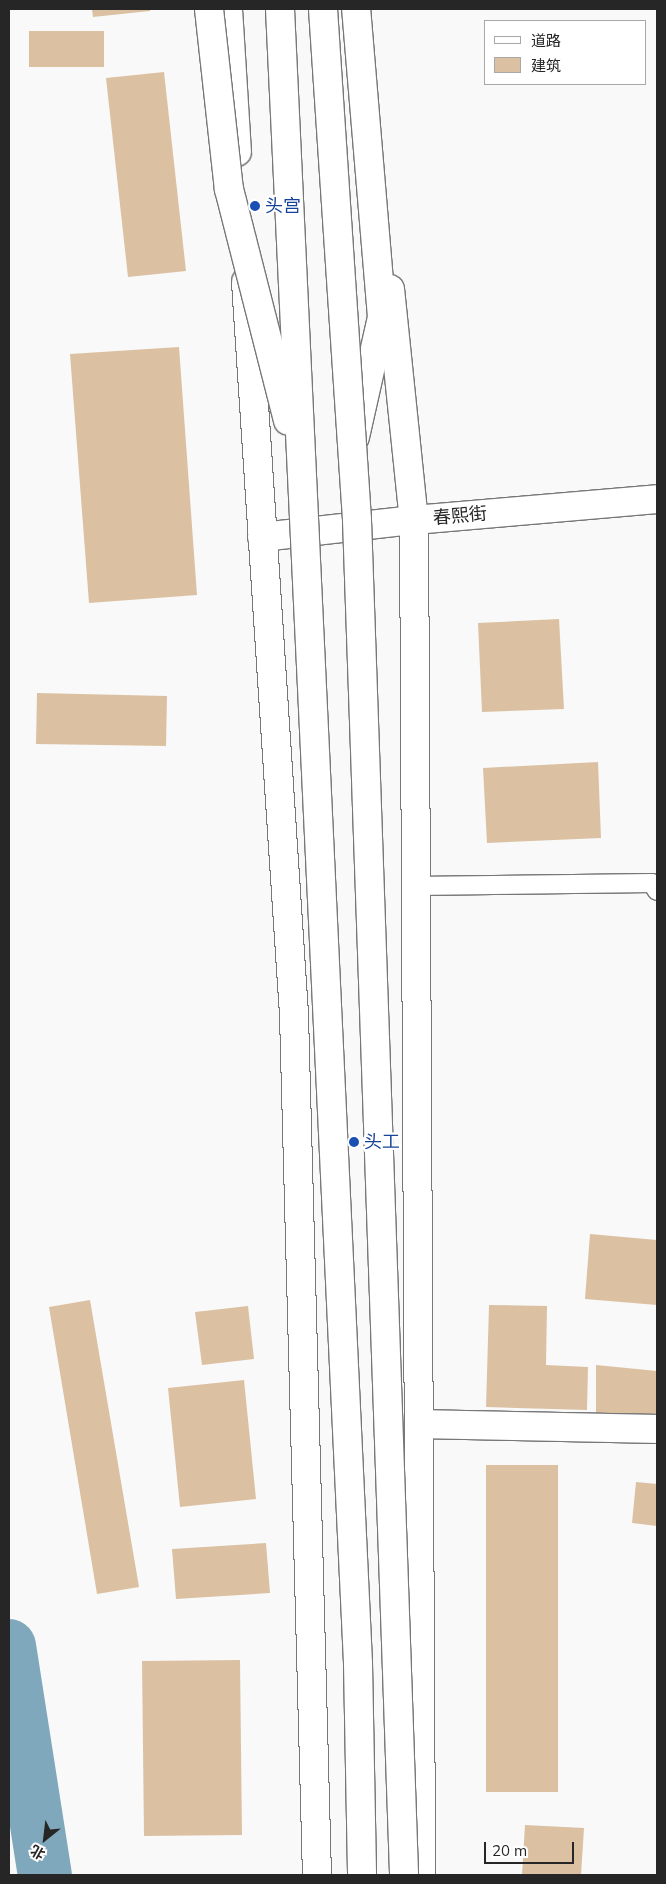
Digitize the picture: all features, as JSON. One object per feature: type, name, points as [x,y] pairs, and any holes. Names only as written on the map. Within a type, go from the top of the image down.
[{"type":"main road","points":[[209,9],[229,189],[303,478]]},
{"type":"main road","points":[[228,9],[294,1015],[317,1875]]},
{"type":"main road","points":[[280,9],[358,1664],[362,1875]]},
{"type":"main road","points":[[323,9],[352,449],[404,1875]]},
{"type":"main road","points":[[352,449],[382,317],[356,9]]},
{"type":"main road","points":[[361,9],[414,520],[421,1875]]},
{"type":"main road","name":"春熙街","points":[[262,537],[414,520],[657,499]]},
{"type":"main road","points":[[419,1424],[657,1429]]},
{"type":"lane","points":[[415,886],[652,883],[657,891]]},
{"type":"building","points":[[92,9],[150,9],[150,11],[93,17]]},
{"type":"building","points":[[29,31],[104,31],[104,67],[29,67]]},
{"type":"building","points":[[164,72],[186,271],[128,277],[106,78]]},
{"type":"building","points":[[179,347],[197,595],[89,603],[70,354]]},
{"type":"building","points":[[559,619],[564,709],[482,712],[478,623]]},
{"type":"building","points":[[37,693],[167,696],[166,746],[36,744]]},
{"type":"building","points":[[598,762],[601,838],[487,843],[483,768]]},
{"type":"building","points":[[590,1234],[657,1240],[657,1305],[585,1299]]},
{"type":"building","points":[[90,1300],[139,1587],[97,1594],[49,1307]]},
{"type":"building","points":[[489,1305],[547,1306],[546,1365],[588,1367],[587,1410],[486,1407]]},
{"type":"building","points":[[248,1306],[254,1359],[202,1365],[195,1312]]},
{"type":"building","points":[[596,1365],[657,1371],[657,1419],[596,1414]]},
{"type":"building","points":[[244,1380],[256,1499],[180,1507],[168,1388]]},
{"type":"building","points":[[486,1465],[558,1465],[558,1792],[486,1792]]},
{"type":"building","points":[[636,1482],[657,1484],[657,1526],[632,1523]]},
{"type":"building","points":[[266,1543],[270,1593],[176,1599],[172,1549]]},
{"type":"building","points":[[240,1660],[242,1835],[144,1836],[142,1661]]},
{"type":"building","points":[[525,1825],[584,1828],[581,1875],[522,1875]]},
{"type":"waterway","points":[[9,1646],[45,1875]]},
{"type":"place","name":"头宫","points":[[255,206]]},
{"type":"place","name":"头工","points":[[354,1142]]}]
